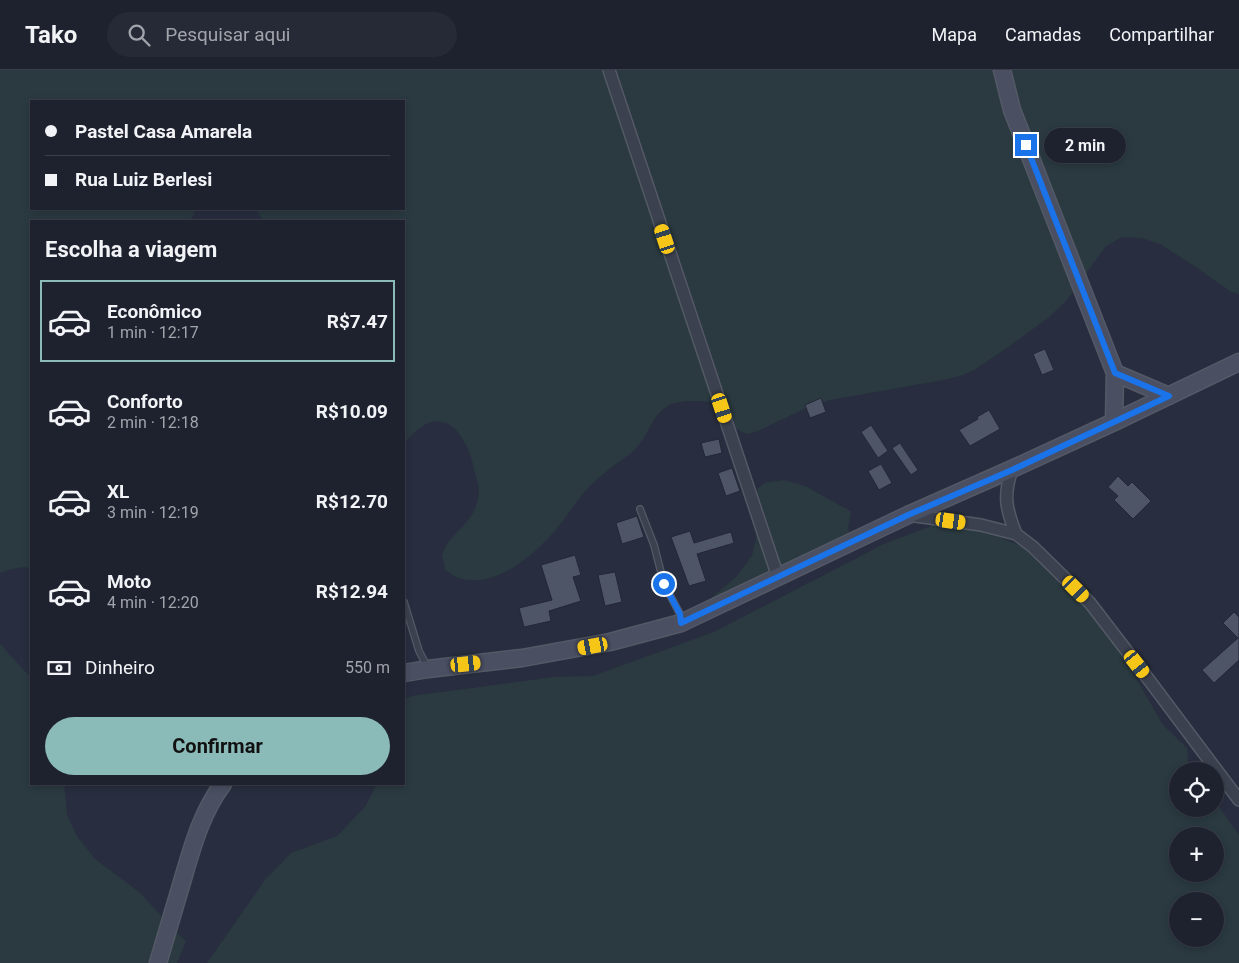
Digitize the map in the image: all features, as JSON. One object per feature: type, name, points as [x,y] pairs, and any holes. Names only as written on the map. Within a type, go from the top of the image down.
[{"type":"main road","points":[[1002,70],[1012,110],[1115,373],[1114,422]]},
{"type":"main road","points":[[405,673],[522,658],[602,644],[681,623],[908,515],[1012,470],[1239,362]]},
{"type":"main road","points":[[1115,373],[1169,396]]},
{"type":"main road","points":[[158,963],[193,843],[204,814],[222,785]]},
{"type":"street","points":[[609,70],[778,577]]},
{"type":"street","points":[[1012,470],[1006,492],[1006,501],[1016,534]]},
{"type":"street","points":[[908,515],[980,525],[1016,534],[1033,547],[1090,604],[1239,800]]},
{"type":"lane","points":[[640,509],[654,545],[664,584],[680,614],[681,623]]},
{"type":"lane","points":[[405,605],[419,651],[428,669]]},
{"type":"shaded area","points":[[0,70],[1239,70],[1239,294],[1230,291],[1160,244],[1142,238],[1122,237],[1106,246],[1066,301],[1048,318],[1001,352],[963,375],[830,400],[808,407],[758,431],[747,434],[734,428],[711,402],[688,401],[671,404],[661,411],[633,451],[590,486],[553,533],[534,552],[511,569],[499,575],[486,579],[472,580],[457,577],[446,571],[442,555],[450,541],[470,518],[478,499],[478,482],[463,440],[456,430],[448,424],[438,421],[427,424],[416,431],[405,443],[405,220],[262,220],[257,210],[405,210],[405,100],[30,100],[30,210],[196,210],[190,220],[30,220],[30,568],[16,568],[0,573]]},
{"type":"shaded area","points":[[784,480],[805,486],[851,511],[848,528],[852,539],[858,542],[896,531],[772,585],[695,612],[737,576],[752,556],[756,540],[755,504],[758,488],[765,483]]},
{"type":"shaded area","points":[[934,525],[977,528],[1021,546],[1066,584],[1111,635],[1163,725],[1187,748],[1188,762],[1169,762],[1169,817],[1224,817],[1224,814],[1239,835],[1239,963],[207,963],[265,880],[291,853],[337,836],[365,807],[376,785],[405,785],[405,699],[412,696],[555,677],[593,676],[714,632],[884,544]]},
{"type":"shaded area","points":[[0,644],[30,677],[30,785],[64,785],[67,814],[76,835],[95,859],[139,892],[170,927],[186,941],[177,963],[0,963]]},
{"type":"building","points":[[1045,349],[1054,370],[1042,375],[1033,354]]},
{"type":"building","points":[[821,398],[826,412],[810,418],[805,405]]},
{"type":"building","points":[[989,410],[1000,429],[970,446],[959,430]]},
{"type":"building","points":[[871,425],[888,451],[878,458],[861,432]]},
{"type":"building","points":[[719,439],[722,453],[705,457],[701,443]]},
{"type":"building","points":[[900,443],[918,470],[911,475],[892,448]]},
{"type":"building","points":[[881,464],[892,483],[879,490],[868,471]]},
{"type":"building","points":[[732,468],[740,491],[726,496],[718,473]]},
{"type":"building","points":[[1118,476],[1128,486],[1132,482],[1151,501],[1133,519],[1114,500],[1118,496],[1108,487]]},
{"type":"building","points":[[637,516],[644,537],[622,544],[616,523]]},
{"type":"building","points":[[690,531],[694,543],[731,532],[734,543],[697,554],[706,581],[689,586],[671,537]]},
{"type":"building","points":[[575,555],[581,575],[573,577],[581,601],[549,611],[551,621],[524,627],[519,608],[552,600],[541,565]]},
{"type":"building","points":[[615,572],[622,602],[605,606],[598,575]]},
{"type":"building","points":[[1234,612],[1239,617],[1239,660],[1214,683],[1202,670],[1238,638],[1223,623]]},
{"type":"route","points":[[664,584],[680,614],[681,623],[908,515],[1012,470],[1169,396],[1115,373],[1026,145]]}]
